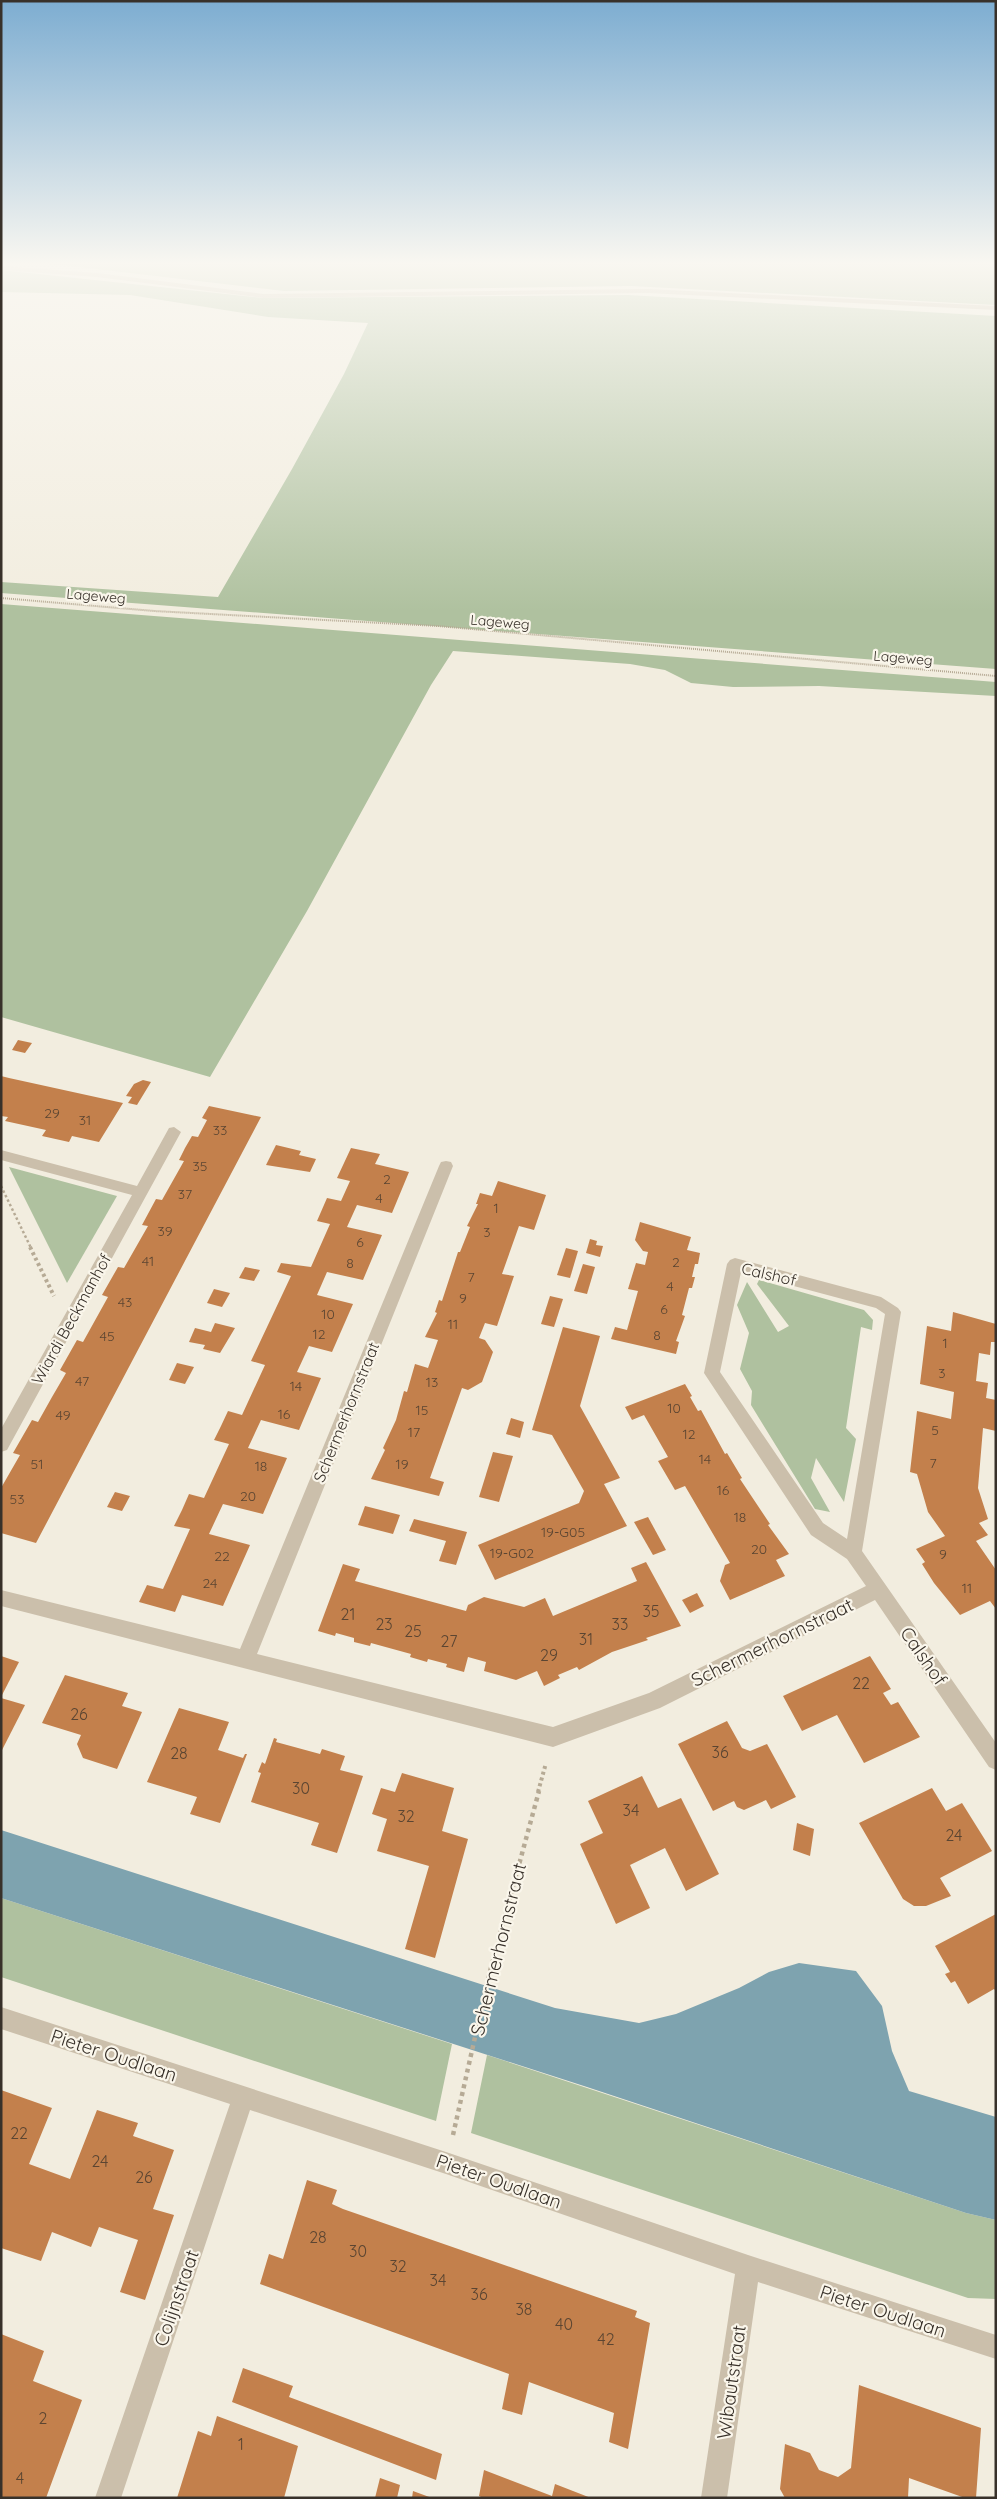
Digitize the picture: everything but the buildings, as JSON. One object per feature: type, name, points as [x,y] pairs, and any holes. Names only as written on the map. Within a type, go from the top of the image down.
[{"type":"street","name":"Wiardi Beckmanhof","points":[[1,1445],[174,1132]]},
{"type":"street","points":[[1,1155],[140,1192]]},
{"type":"street","name":"Schermerhornstraat","points":[[246,1658],[446,1166]]},
{"type":"street","name":"Calshof","points":[[853,1553],[893,1312],[881,1303],[735,1264],[712,1372],[817,1529],[853,1553],[996,1760]]},
{"type":"street","name":"Schermerhornstraat","points":[[553,1737],[653,1701],[878,1589]]},
{"type":"street","points":[[1,1598],[246,1658],[553,1737]]},
{"type":"street","name":"Pieter Oudlaan","points":[[1,2018],[446,2163],[748,2267],[996,2347]]},
{"type":"street","name":"Colijnstraat","points":[[108,2498],[243,2097]]},
{"type":"street","name":"Wibautstraat","points":[[714,2498],[748,2267]]},
{"type":"path","name":"Lageweg","points":[[1,598],[154,610],[438,626],[996,676]]},
{"type":"path","points":[[1,1186],[68,1324]]},
{"type":"path","name":"Schermerhornstraat","points":[[446,2163],[465,2089],[489,1975],[553,1737]]},
{"type":"green space","points":[[341,379],[996,379],[996,669],[1,593],[1,582],[218,597]]},
{"type":"green space","points":[[1,604],[996,682],[996,696],[819,686],[733,687],[691,683],[665,670],[630,664],[453,651],[431,685],[307,911],[210,1077],[1,1017]]},
{"type":"green space","points":[[9,1167],[117,1196],[67,1283]]},
{"type":"green space","points":[[759,1280],[864,1310],[873,1320],[872,1330],[861,1327],[846,1428],[856,1439],[844,1502],[816,1458],[811,1478],[830,1512],[815,1509],[751,1405],[752,1391],[740,1369],[749,1333],[737,1305],[747,1282],[778,1332],[789,1326],[757,1284]]},
{"type":"green space","points":[[1,1898],[452,2044],[436,2121],[1,1977]]},
{"type":"green space","points":[[487,2055],[966,2213],[996,2220],[996,2299],[968,2298],[471,2133]]},
{"type":"water","points":[[1,1830],[555,2008],[639,2023],[676,2014],[739,1988],[769,1972],[799,1963],[856,1971],[882,2006],[892,2051],[909,2091],[996,2117],[996,2220],[966,2213],[587,2087],[1,1898]]}]
